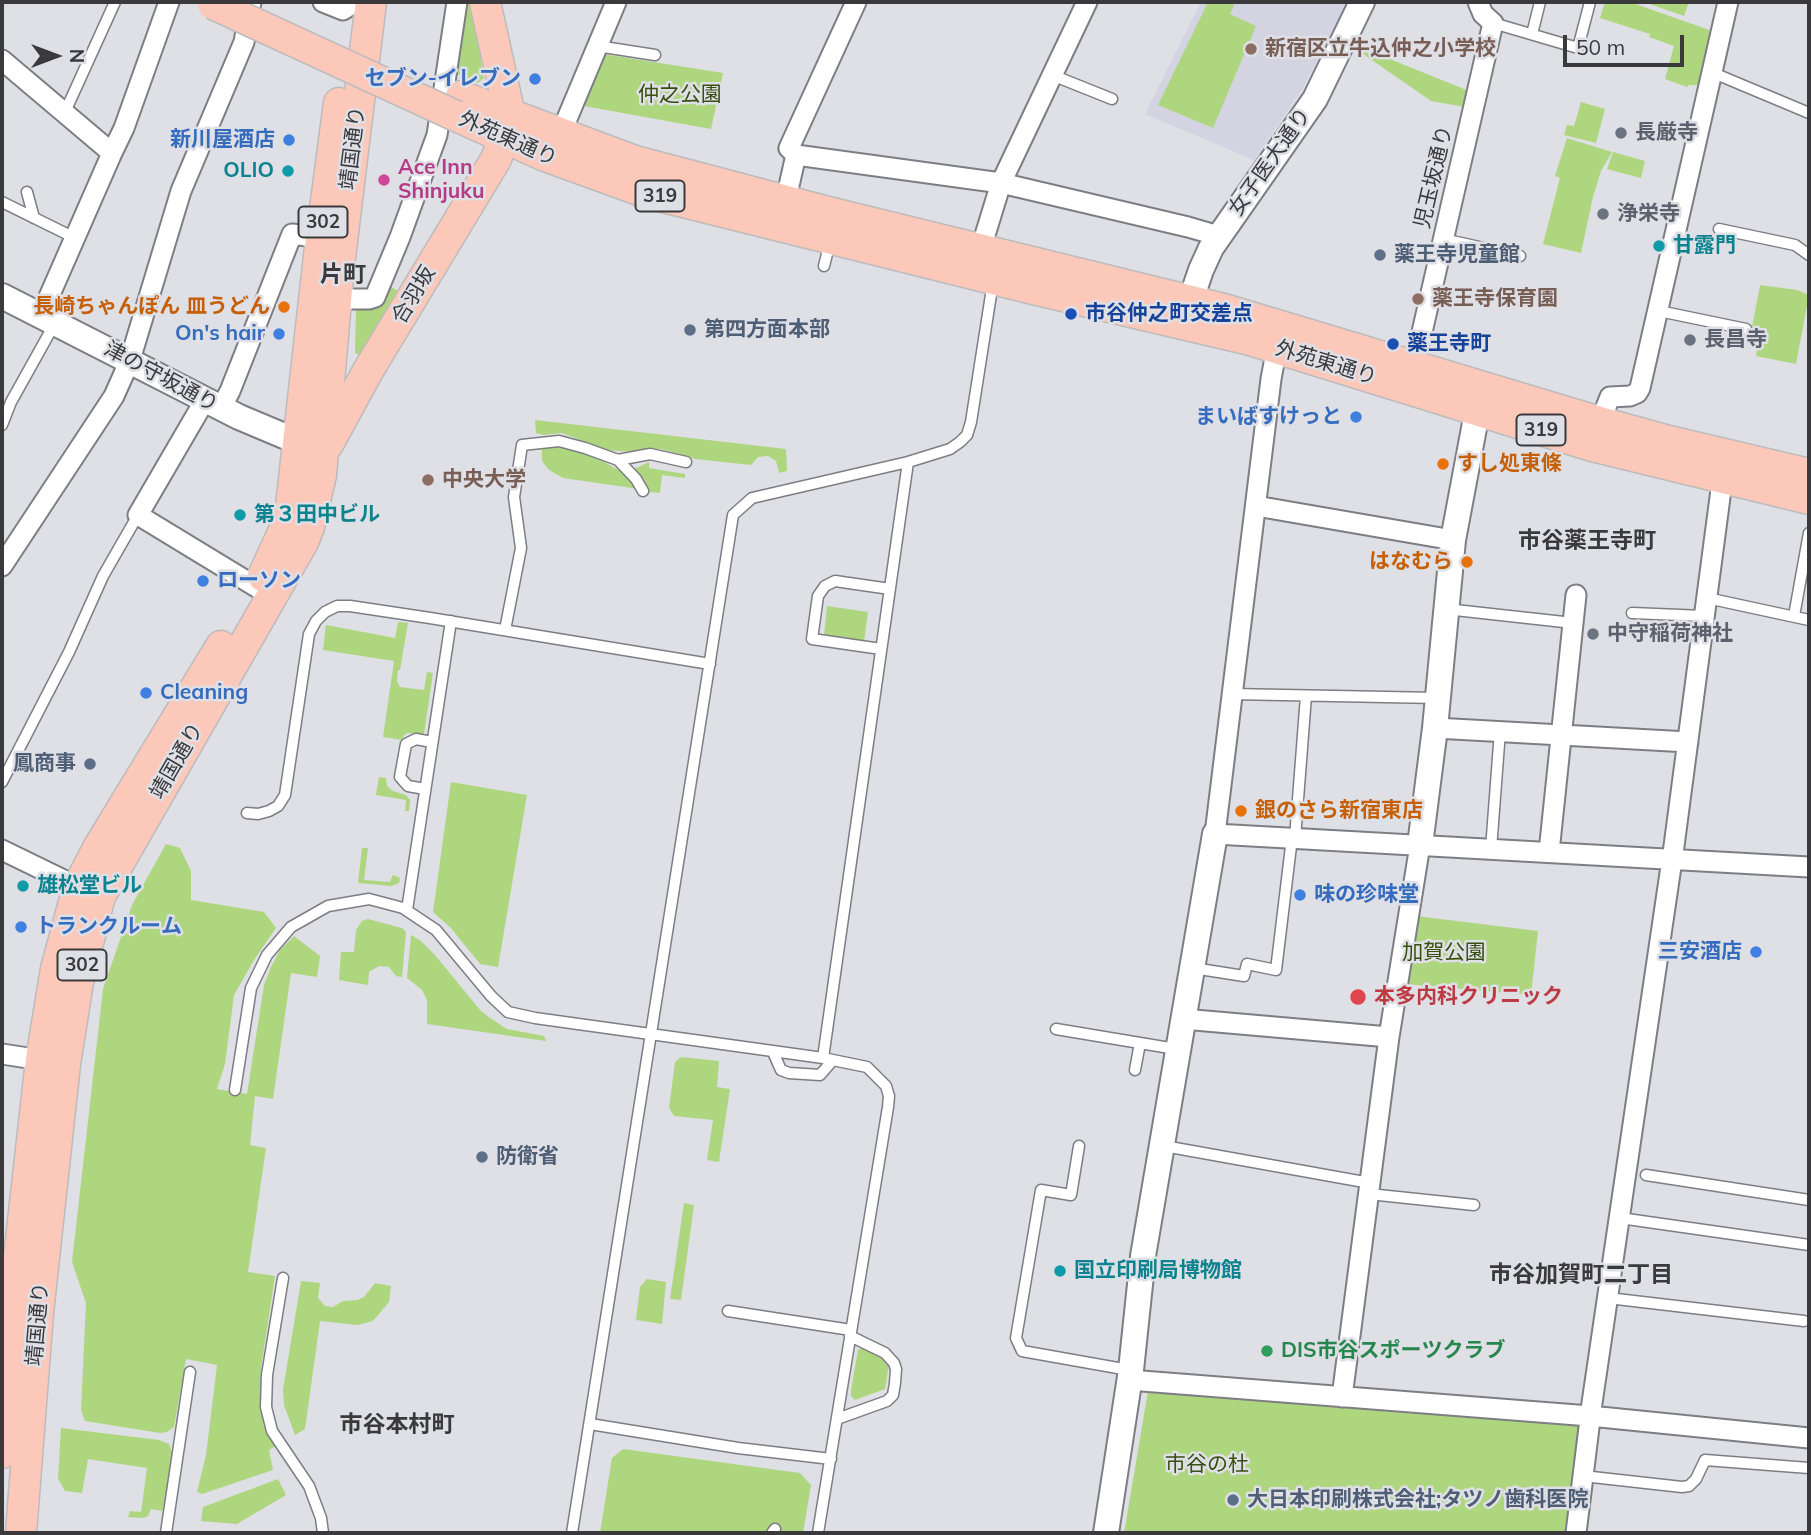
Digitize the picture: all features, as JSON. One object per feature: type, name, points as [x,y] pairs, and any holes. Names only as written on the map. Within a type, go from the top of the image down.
[{"type":"main road","name":"外苑東通り","points":[[253,2],[458,106]]},
{"type":"main road","name":"靖国通り","points":[[21,1533],[38,1313],[65,1065],[78,982],[100,895],[303,542],[315,503],[311,447],[320,247],[359,2]]},
{"type":"main road","name":"靖国通り","points":[[2,1453],[7,1311],[56,969],[78,887],[98,848],[258,588],[285,528],[311,447],[326,421],[359,2]]},
{"type":"main road","points":[[485,2],[507,126]]},
{"type":"main road","name":"外苑東通り","points":[[211,3],[507,126],[558,161],[647,192],[782,213]]},
{"type":"main road","name":"外苑東通り","points":[[507,126],[561,133],[832,232],[1186,312],[1413,367],[1479,399],[1592,446],[1724,467],[1809,474]]},
{"type":"main road","name":"合羽坂","points":[[311,447],[369,369],[496,159],[507,126]]},
{"type":"main road","name":"外苑東通り","points":[[1186,312],[1277,347],[1479,399],[1600,422],[1809,499]]},
{"type":"main road","points":[[330,351],[333,392],[340,399],[346,398]]},
{"type":"main road","points":[[326,421],[369,369]]},
{"type":"street","points":[[48,319],[75,238],[124,128],[169,2]]},
{"type":"street","points":[[2,566],[114,396],[130,360],[181,191],[244,42],[253,2]]},
{"type":"street","points":[[323,2],[343,10],[359,2]]},
{"type":"street","points":[[335,299],[375,297],[400,237],[437,135],[457,2]]},
{"type":"street","points":[[561,133],[616,2]]},
{"type":"street","points":[[856,2],[789,148],[796,155],[1001,183],[1219,236]]},
{"type":"street","points":[[982,267],[1001,183],[1087,2]]},
{"type":"street","name":"女子医大通り","points":[[1186,312],[1205,260],[1315,99],[1362,2]]},
{"type":"street","points":[[1478,2],[1483,14],[1493,23]]},
{"type":"street","points":[[1600,422],[1610,397],[1630,396],[1640,388],[1728,2]]},
{"type":"street","name":"児玉坂通り","points":[[1413,367],[1493,23]]},
{"type":"street","points":[[2,60],[112,153]]},
{"type":"street","points":[[782,213],[796,155]]},
{"type":"street","points":[[258,588],[138,515],[213,404],[230,391],[292,234],[314,237],[320,247]]},
{"type":"street","name":"津の守坂通り","points":[[2,296],[213,404],[311,447]]},
{"type":"street","points":[[1106,1533],[1130,1374],[1143,1256],[1214,834],[1277,347]]},
{"type":"street","points":[[1342,1397],[1389,1037],[1420,845],[1435,728],[1453,540],[1479,399]]},
{"type":"street","points":[[1576,1533],[1590,1416],[1672,859],[1724,467]]},
{"type":"street","points":[[1255,506],[1453,540]]},
{"type":"street","points":[[1549,852],[1576,595]]},
{"type":"street","points":[[1435,728],[1688,741]]},
{"type":"street","points":[[1214,834],[1809,867]]},
{"type":"street","points":[[2,850],[78,887]]},
{"type":"street","points":[[1183,1019],[1389,1037]]},
{"type":"street","points":[[2,1054],[41,1060]]},
{"type":"street","points":[[1130,1374],[1142,1381],[1590,1416],[1809,1438]]},
{"type":"lane","points":[[65,112],[115,2]]},
{"type":"lane","points":[[1532,34],[1541,2]]},
{"type":"lane","points":[[1493,23],[1578,48],[1590,2]]},
{"type":"lane","points":[[597,46],[655,55]]},
{"type":"lane","points":[[1712,72],[1809,114]]},
{"type":"lane","points":[[1052,75],[1112,99]]},
{"type":"lane","points":[[26,192],[34,218]]},
{"type":"lane","points":[[2,202],[75,238]]},
{"type":"lane","points":[[1719,229],[1795,245],[1809,255]]},
{"type":"lane","points":[[1443,239],[1520,256]]},
{"type":"lane","points":[[572,1533],[733,515],[752,498],[908,462],[950,449],[967,435],[982,267]]},
{"type":"lane","points":[[1659,311],[1746,329]]},
{"type":"lane","points":[[2,425],[48,319]]},
{"type":"lane","points":[[505,630],[521,548],[514,497],[522,445],[559,441],[618,460],[643,491]]},
{"type":"lane","points":[[618,460],[650,454],[686,462]]},
{"type":"lane","points":[[773,1052],[782,1070],[802,1074],[820,1075],[828,1059],[908,462]]},
{"type":"lane","points":[[2,782],[69,652],[103,576],[138,515]]},
{"type":"lane","points":[[1794,616],[1809,533]]},
{"type":"lane","points":[[881,649],[812,639],[818,596],[825,586],[835,581],[890,589]]},
{"type":"lane","points":[[247,813],[269,811],[278,806],[285,795],[309,634],[325,612],[337,607],[349,606],[451,621],[710,664]]},
{"type":"lane","points":[[1632,613],[1706,607],[1809,620]]},
{"type":"lane","points":[[1445,609],[1573,623]]},
{"type":"lane","points":[[407,910],[451,621]]},
{"type":"lane","points":[[1231,694],[1437,698]]},
{"type":"lane","points":[[1191,967],[1244,976],[1247,964],[1276,970],[1294,838],[1306,696]]},
{"type":"lane","points":[[1492,849],[1500,732]]},
{"type":"lane","points":[[425,789],[408,786],[401,777],[406,744],[416,739],[432,741]]},
{"type":"lane","points":[[235,1090],[251,988],[267,955],[291,926],[328,906],[369,899],[407,910],[436,930],[491,996],[508,1012],[867,1067],[886,1086],[888,1096],[818,1533]]},
{"type":"lane","points":[[1056,1029],[1178,1049]]},
{"type":"lane","points":[[1135,1070],[1140,1043]]},
{"type":"lane","points":[[1161,1145],[1369,1189],[1474,1205]]},
{"type":"lane","points":[[1079,1146],[1071,1195],[1041,1191],[1016,1338],[1022,1351],[1130,1374]]},
{"type":"lane","points":[[1646,1175],[1809,1200]]},
{"type":"lane","points":[[1620,1218],[1809,1245]]},
{"type":"lane","points":[[283,1278],[267,1375],[266,1407],[272,1431],[309,1486],[321,1518],[323,1533]]},
{"type":"lane","points":[[1608,1298],[1804,1321]]},
{"type":"lane","points":[[728,1311],[851,1333],[885,1353],[894,1363],[893,1395],[887,1401],[836,1419]]},
{"type":"lane","points":[[166,1533],[190,1372]]},
{"type":"lane","points":[[590,1424],[738,1448],[831,1459]]},
{"type":"lane","points":[[1583,1476],[1682,1487],[1689,1486],[1696,1479],[1705,1460],[1809,1468]]},
{"type":"shaded area","name":"新宿区立牛込仲之小学校","points":[[1201,2],[1347,2],[1303,88],[1254,160],[1145,114]]},
{"type":"green space","points":[[465,2],[471,2],[484,78],[478,83],[455,73]]},
{"type":"green space","points":[[1208,2],[1235,2],[1230,14],[1256,26],[1213,128],[1158,105]]},
{"type":"green space","points":[[1605,2],[1630,2],[1712,31],[1701,85],[1687,87],[1665,79],[1674,46],[1649,37],[1650,34],[1600,18]]},
{"type":"green space","points":[[1644,2],[1689,2],[1684,16]]},
{"type":"green space","points":[[1360,47],[1469,91],[1465,107],[1431,101],[1359,51]]},
{"type":"green space","name":"仲之公園","points":[[603,54],[723,73],[711,129],[584,106],[582,101]]},
{"type":"green space","points":[[1581,102],[1605,109],[1596,143],[1564,135],[1567,125],[1574,126]]},
{"type":"green space","points":[[1567,138],[1612,152],[1601,171],[1593,197],[1581,253],[1543,244],[1560,178],[1555,176]]},
{"type":"green space","points":[[1613,152],[1645,161],[1641,178],[1607,169]]},
{"type":"green space","points":[[1760,285],[1797,290],[1809,295],[1796,364],[1756,356],[1759,336],[1751,333]]},
{"type":"green space","points":[[391,287],[400,292],[361,356],[355,353],[356,309],[378,307]]},
{"type":"green space","points":[[535,420],[786,449],[787,471],[779,473],[776,461],[768,456],[758,457],[751,465],[695,459],[661,449],[632,452],[607,450],[562,433],[536,433]]},
{"type":"green space","points":[[551,445],[563,446],[597,458],[622,472],[639,489],[563,478],[549,470],[542,461],[542,449]]},
{"type":"green space","points":[[649,462],[649,468],[685,474],[685,478],[662,475],[660,493],[648,492],[644,480],[634,469]]},
{"type":"green space","points":[[827,606],[868,612],[864,641],[824,636]]},
{"type":"green space","points":[[398,622],[408,623],[398,670],[397,681],[400,687],[424,690],[427,672],[433,673],[424,734],[407,733],[402,740],[383,737],[394,661],[323,650],[326,625],[395,638]]},
{"type":"green space","points":[[379,777],[386,778],[387,786],[393,791],[406,795],[410,800],[409,811],[405,811],[406,800],[376,795]]},
{"type":"green space","points":[[451,782],[527,795],[498,967],[480,964],[450,927],[433,912]]},
{"type":"green space","points":[[166,844],[180,848],[191,871],[191,900],[264,912],[276,928],[234,995],[225,1064],[217,1089],[247,1094],[264,985],[280,950],[294,936],[320,956],[317,977],[291,973],[273,1099],[255,1096],[250,1145],[266,1148],[248,1272],[275,1276],[261,1368],[260,1399],[264,1423],[276,1446],[269,1450],[273,1470],[202,1494],[197,1492],[206,1455],[217,1365],[186,1359],[174,1427],[167,1432],[85,1421],[81,1410],[86,1303],[72,1262],[103,989],[132,905]]},
{"type":"green space","points":[[362,848],[368,848],[364,880],[390,882],[393,875],[400,878],[399,883],[392,886],[358,883]]},
{"type":"green space","name":"加賀公園","points":[[1416,916],[1538,931],[1531,995],[1405,984]]},
{"type":"green space","points":[[368,919],[402,928],[406,932],[402,977],[396,976],[389,967],[379,966],[369,972],[368,985],[339,980],[341,952],[354,952],[356,930],[362,921]]},
{"type":"green space","points":[[411,935],[434,954],[481,1011],[507,1029],[544,1036],[546,1041],[427,1024],[427,1000],[422,990],[407,978]]},
{"type":"green space","points":[[681,1057],[719,1061],[717,1087],[730,1089],[719,1162],[707,1160],[713,1120],[674,1116],[669,1108],[675,1062]]},
{"type":"green space","points":[[684,1203],[694,1205],[681,1300],[670,1299]]},
{"type":"green space","points":[[647,1279],[666,1282],[662,1324],[636,1320],[640,1287]]},
{"type":"green space","points":[[301,1281],[320,1283],[318,1298],[325,1306],[333,1307],[343,1301],[364,1297],[375,1283],[391,1286],[389,1302],[373,1321],[358,1325],[320,1321],[305,1429],[295,1435],[284,1405],[283,1389]]},
{"type":"green space","points":[[864,1346],[889,1364],[885,1389],[855,1400],[851,1396],[851,1390],[858,1350]]},
{"type":"green space","name":"市谷の杜","points":[[1148,1391],[1579,1423],[1567,1533],[1124,1533]]},
{"type":"green space","points":[[61,1428],[159,1440],[169,1444],[173,1454],[163,1511],[151,1509],[148,1516],[143,1518],[128,1517],[130,1511],[141,1512],[147,1468],[88,1459],[82,1493],[65,1491],[58,1479]]},
{"type":"green space","points":[[623,1449],[800,1473],[811,1485],[803,1533],[600,1533],[612,1458]]},
{"type":"green space","points":[[278,1479],[286,1495],[237,1524],[201,1521],[203,1507]]},
{"type":"place","name":"新宿区立牛込仲之小学校","points":[[1251,49]]},
{"type":"place","name":"セブン-イレブン","points":[[535,79]]},
{"type":"place","name":"長厳寺","points":[[1621,133]]},
{"type":"place","name":"新川屋酒店","points":[[289,140]]},
{"type":"place","name":"OLIO","points":[[288,171]]},
{"type":"place","name":"Ace Inn Shinjuku","points":[[384,180]]},
{"type":"place","name":"浄栄寺","points":[[1603,214]]},
{"type":"place","name":"甘露門","points":[[1659,246]]},
{"type":"place","name":"薬王寺児童館","points":[[1380,255]]},
{"type":"place","name":"薬王寺保育園","points":[[1418,299]]},
{"type":"place","name":"長崎ちゃんぽん 皿うどん","points":[[284,307]]},
{"type":"place","name":"市谷仲之町交差点","points":[[1071,314]]},
{"type":"place","name":"第四方面本部","points":[[690,330]]},
{"type":"place","name":"On's hair","points":[[279,334]]},
{"type":"place","name":"長昌寺","points":[[1690,340]]},
{"type":"place","name":"薬王寺町","points":[[1393,344]]},
{"type":"place","name":"まいばすけっと","points":[[1356,417]]},
{"type":"place","name":"すし処東條","points":[[1443,464]]},
{"type":"place","name":"中央大学","points":[[428,480]]},
{"type":"place","name":"第３田中ビル","points":[[240,515]]},
{"type":"place","name":"はなむら","points":[[1467,562]]},
{"type":"place","name":"ローソン","points":[[203,581]]},
{"type":"place","name":"中守稲荷神社","points":[[1593,634]]},
{"type":"place","name":"Cleaning","points":[[146,693]]},
{"type":"place","name":"鳳商事","points":[[90,764]]},
{"type":"place","name":"銀のさら新宿東店","points":[[1241,811]]},
{"type":"place","name":"雄松堂ビル","points":[[23,886]]},
{"type":"place","name":"味の珍味堂","points":[[1300,895]]},
{"type":"place","name":"トランクルーム","points":[[21,927]]},
{"type":"place","name":"三安酒店","points":[[1756,952]]},
{"type":"place","name":"本多内科クリニック","points":[[1358,997]]},
{"type":"place","name":"防衛省","points":[[482,1157]]},
{"type":"place","name":"国立印刷局博物館","points":[[1060,1271]]},
{"type":"place","name":"DIS市谷スポーツクラブ","points":[[1267,1351]]},
{"type":"place","name":"大日本印刷株式会社;タツノ歯科医院","points":[[1233,1500]]},
{"type":"district","name":"片町","points":[[343,275]]},
{"type":"district","name":"市谷薬王寺町","points":[[1587,541]]},
{"type":"district","name":"市谷加賀町二丁目","points":[[1581,1275]]},
{"type":"district","name":"市谷本村町","points":[[397,1425]]}]
